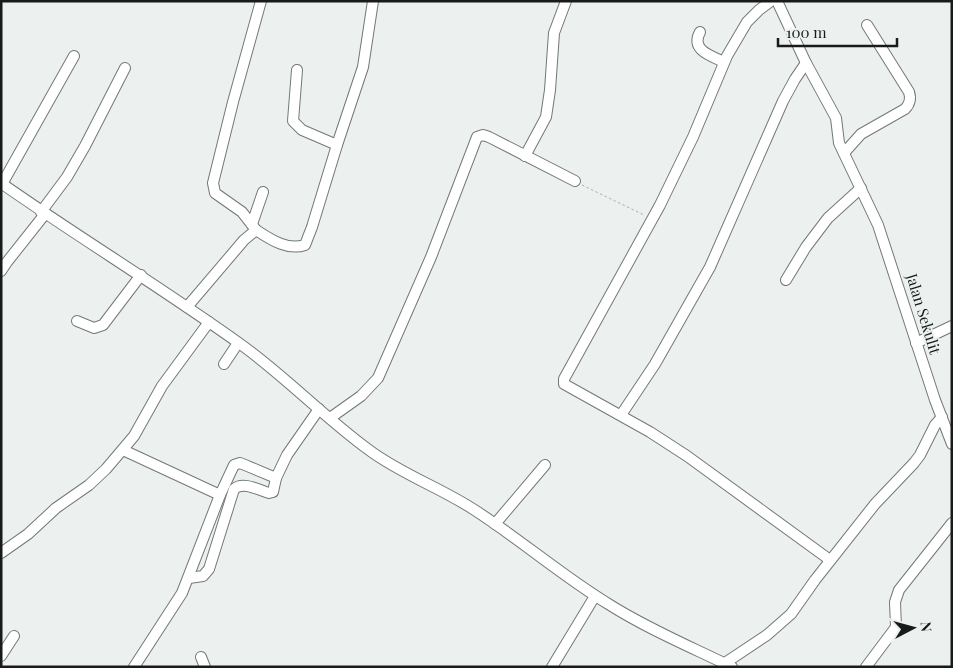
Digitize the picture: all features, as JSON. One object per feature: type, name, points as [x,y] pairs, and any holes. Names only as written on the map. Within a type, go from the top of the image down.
[{"type":"street","points":[[261,1],[212,183],[215,193],[242,212],[254,227],[286,246],[305,245],[312,227],[363,67],[373,1]]},
{"type":"street","points":[[525,156],[546,117],[554,33],[566,1]]},
{"type":"street","points":[[771,1],[747,22],[724,62],[693,137],[651,219],[564,379],[564,384],[658,437],[830,560]]},
{"type":"street","name":"Jalan Sekulit","points":[[777,1],[806,63],[836,118],[839,143],[886,246],[916,343],[952,444]]},
{"type":"street","points":[[844,153],[856,138],[905,109],[910,102],[908,92],[867,25]]},
{"type":"street","points":[[700,32],[697,42],[702,51],[724,62]]},
{"type":"street","points":[[74,56],[2,184],[43,213],[141,275],[238,343],[278,373],[354,439],[384,461],[462,502],[595,596],[629,616],[729,665],[784,621],[875,504],[914,463],[920,455],[934,425],[942,417]]},
{"type":"street","points":[[621,416],[660,356],[710,267],[783,102],[806,63]]},
{"type":"street","points":[[2,268],[67,177],[86,146],[125,68]]},
{"type":"street","points":[[297,70],[292,121],[302,130],[337,145]]},
{"type":"street","points":[[330,418],[361,396],[378,378],[431,257],[477,137],[489,136],[575,181]]},
{"type":"street","points":[[786,280],[806,247],[828,218],[861,188]]},
{"type":"street","points":[[187,307],[254,227],[263,192]]},
{"type":"street","points":[[77,321],[94,328],[103,325],[141,275]]},
{"type":"street","points":[[1,553],[34,529],[56,508],[95,480],[123,450],[162,386],[208,322]]},
{"type":"street","points":[[916,343],[952,326]]},
{"type":"street","points":[[224,364],[238,343]]},
{"type":"street","points":[[189,578],[204,576],[208,570],[234,489],[242,485],[269,493],[273,492],[276,478],[288,455],[319,409]]},
{"type":"street","points":[[123,450],[220,495]]},
{"type":"street","points":[[134,667],[177,601],[189,578],[231,470],[237,464],[245,465],[276,478]]},
{"type":"street","points":[[495,524],[545,465]]},
{"type":"street","points":[[866,667],[896,627],[895,602],[899,590],[952,523]]},
{"type":"street","points":[[552,667],[595,596]]},
{"type":"street","points":[[1,656],[14,636]]},
{"type":"path","points":[[575,181],[651,219]]}]
